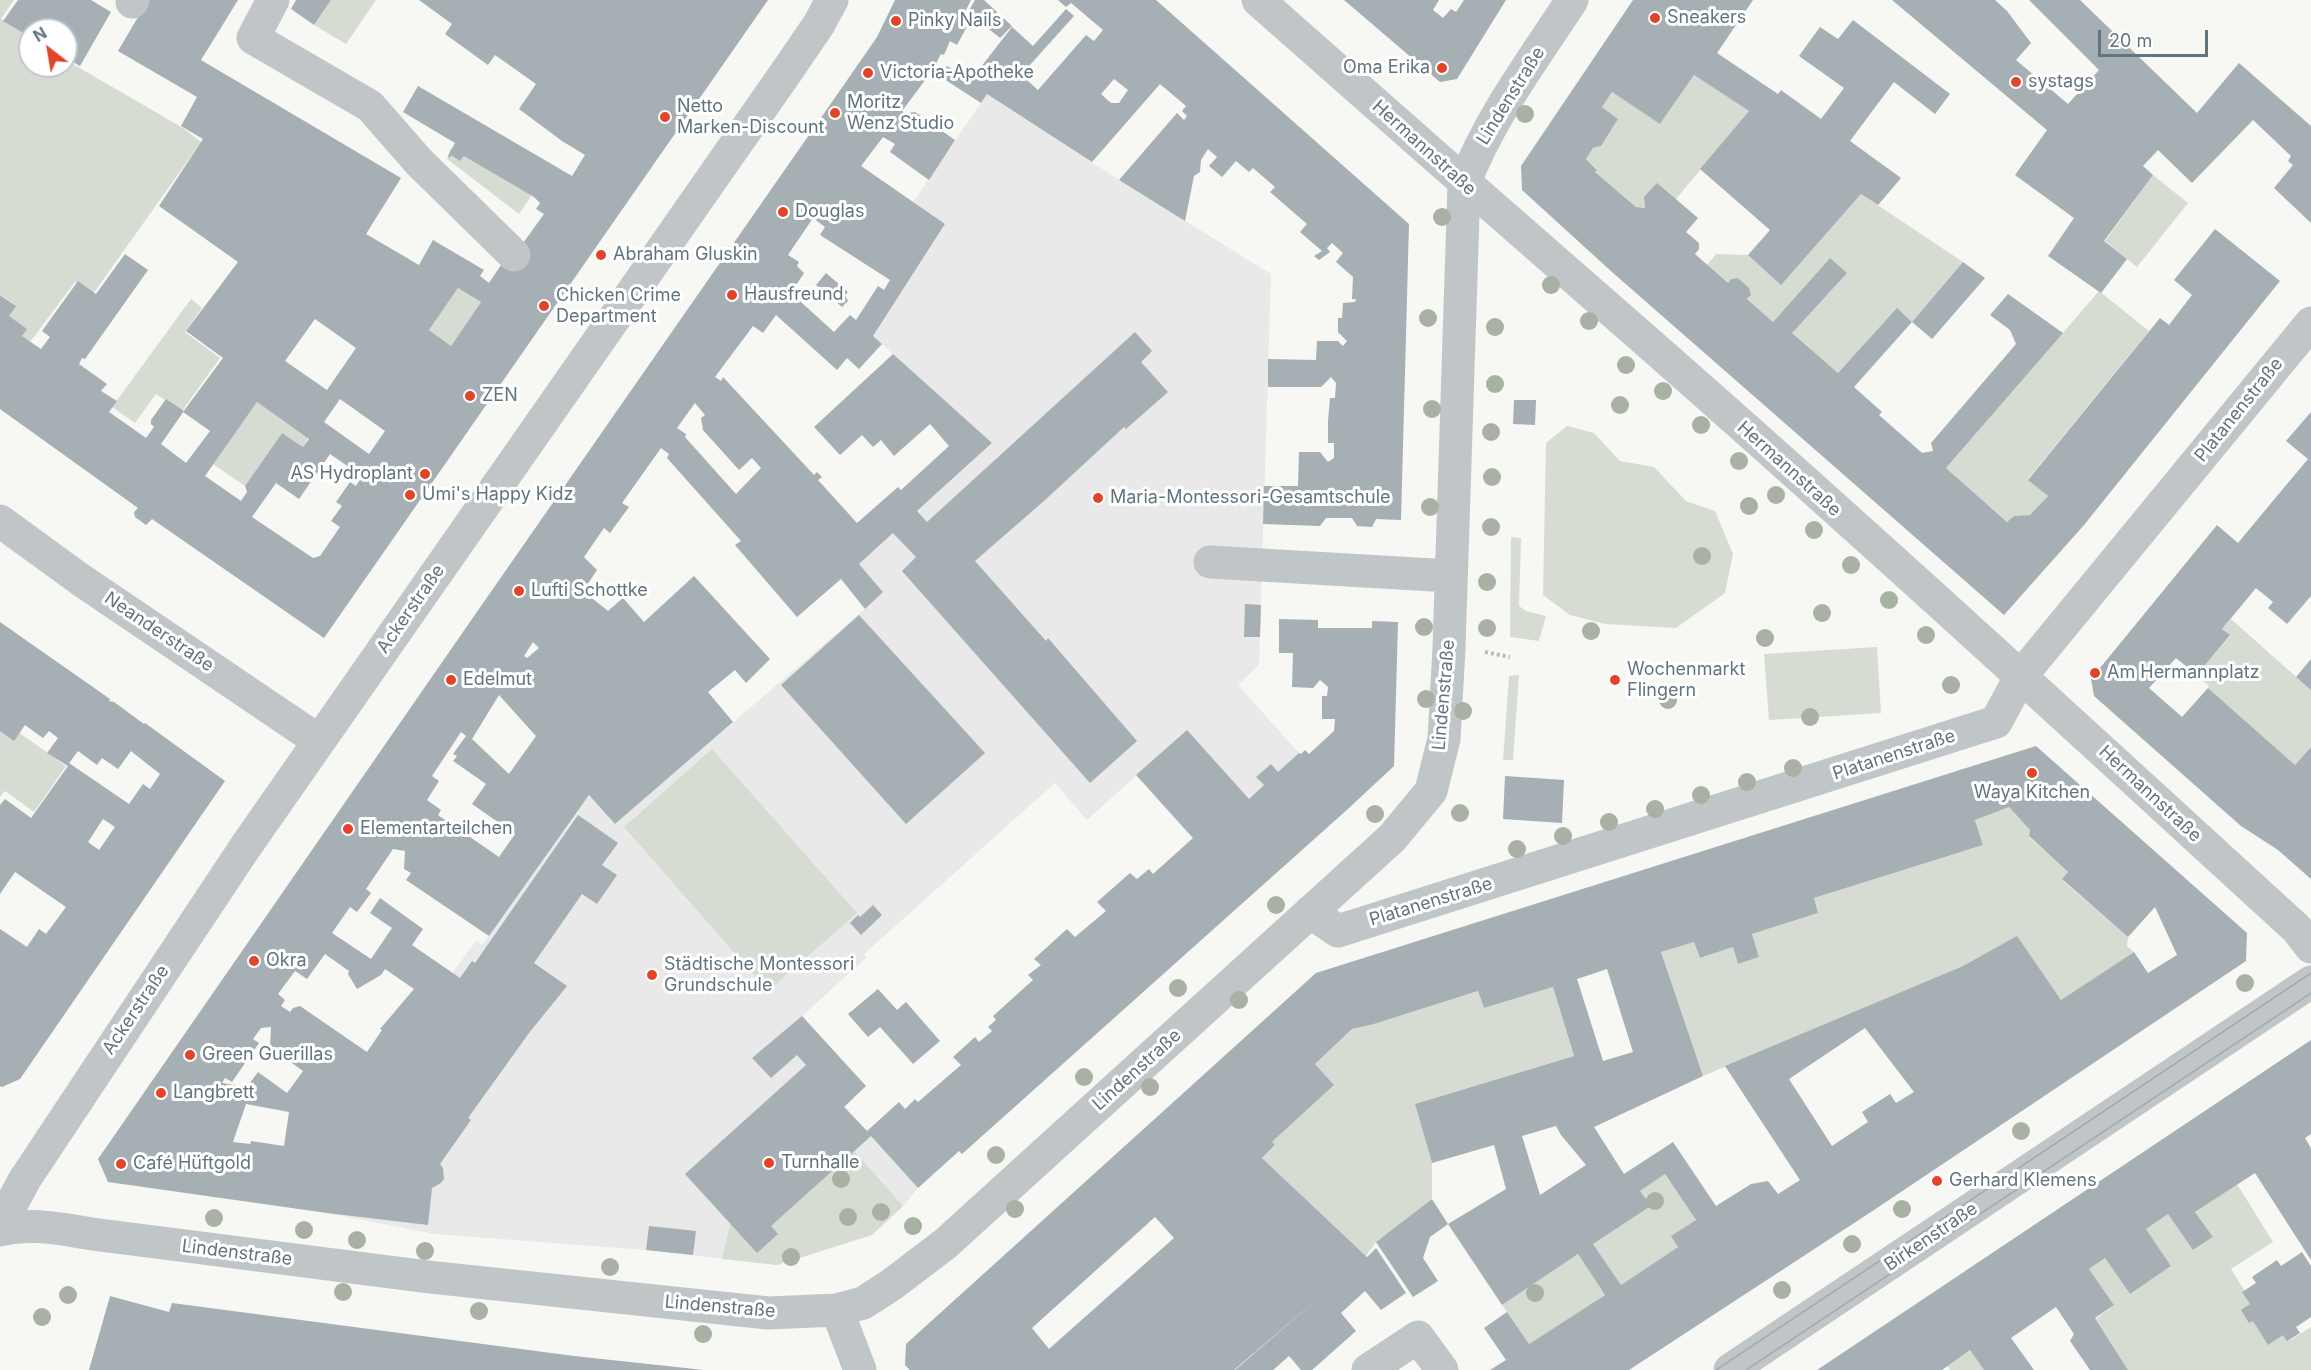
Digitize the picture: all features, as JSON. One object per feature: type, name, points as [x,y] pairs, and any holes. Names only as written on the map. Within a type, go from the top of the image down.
[{"type":"street","points":[[273,0],[253,38],[370,106],[419,162],[514,255]]},
{"type":"street","name":"Ackerstraße","points":[[0,1228],[25,1179],[214,894],[787,71],[819,24],[832,0]]},
{"type":"street","name":"Hermannstraße","points":[[1257,0],[1464,184],[1637,333],[2021,676],[2296,928],[2311,947]]},
{"type":"street","name":"Lindenstraße","points":[[0,1228],[39,1226],[429,1277],[768,1313],[837,1310],[863,1303],[945,1244],[1392,838],[1431,791],[1444,739],[1464,184],[1477,151],[1494,119],[1572,0]]},
{"type":"street","name":"Platanenstraße","points":[[1310,912],[1338,931],[1996,722],[2021,676],[2311,322]]},
{"type":"street","name":"Neanderstraße","points":[[0,521],[81,580],[319,741]]},
{"type":"street","points":[[1210,562],[1450,576]]},
{"type":"street","name":"Birkenstraße","points":[[1730,1370],[2311,982]]},
{"type":"street","points":[[837,1310],[860,1370]]},
{"type":"street","points":[[1368,1370],[1418,1337],[1442,1370]]},
{"type":"shaded area","points":[[0,0],[14,0],[1,19],[18,30],[18,78],[78,78],[78,67],[183,128],[201,142],[93,294],[75,282],[30,342],[3,322],[15,305],[0,294]]},
{"type":"shaded area","points":[[331,0],[376,0],[346,44],[314,25]]},
{"type":"shaded area","points":[[1694,75],[1749,111],[1676,199],[1644,197],[1645,208],[1636,207],[1595,172],[1597,169],[1586,159],[1593,148],[1601,146],[1618,119],[1602,107],[1612,92],[1660,124]]},
{"type":"shaded area","points":[[987,94],[1119,180],[1271,274],[1259,665],[1238,685],[1299,753],[1278,772],[1271,764],[1257,777],[1264,785],[1201,848],[1137,775],[1087,820],[1055,783],[864,954],[866,958],[781,1035],[918,1188],[903,1206],[872,1235],[777,1265],[646,1250],[435,1234],[327,1213],[340,1124],[476,941],[482,945],[489,936],[589,795],[615,824],[865,609],[883,591],[859,564],[992,444],[873,336],[945,225],[913,202]]},
{"type":"shaded area","points":[[451,148],[532,195],[519,214],[447,159]]},
{"type":"shaded area","points":[[2153,175],[2188,203],[2137,267],[2105,241]]},
{"type":"shaded area","points":[[1861,194],[1963,262],[1912,322],[1897,309],[1838,373],[1792,333],[1830,258],[1773,322],[1747,299],[1751,295],[1749,289],[1738,278],[1731,279],[1728,283],[1707,265],[1716,254],[1748,255],[1781,284]]},
{"type":"shaded area","points":[[458,288],[481,302],[451,346],[429,330]]},
{"type":"shaded area","points":[[2099,291],[2149,331],[2028,479],[2048,496],[2030,515],[2014,516],[2007,522],[1946,468]]},
{"type":"shaded area","points":[[191,299],[202,308],[185,332],[220,358],[182,411],[156,394],[135,423],[112,407]]},
{"type":"shaded area","points":[[257,402],[308,438],[303,447],[282,433],[245,486],[213,464]]},
{"type":"shaded area","points":[[1567,426],[1594,433],[1620,461],[1654,467],[1686,501],[1715,511],[1733,554],[1725,593],[1676,628],[1605,624],[1570,615],[1543,595],[1546,443]]},
{"type":"shaded area","points":[[1511,537],[1521,538],[1519,606],[1526,611],[1546,616],[1539,641],[1510,637]]},
{"type":"shaded area","points":[[2231,619],[2311,690],[2311,747],[2295,765],[2208,688],[2209,686],[2197,675],[2230,636],[2222,629]]},
{"type":"shaded area","points":[[1877,647],[1881,713],[1769,720],[1764,654]]},
{"type":"shaded area","points":[[1519,675],[1513,760],[1503,760],[1509,676]]},
{"type":"shaded area","points":[[0,719],[66,766],[34,812],[5,791],[0,797]]},
{"type":"shaded area","points":[[712,749],[857,913],[768,991],[624,827]]},
{"type":"shaded area","points":[[2009,807],[2030,830],[2029,837],[2068,872],[2062,880],[2128,937],[2127,946],[2134,952],[2061,1000],[2017,937],[1963,966],[1703,1076],[1661,952],[1694,942],[1700,958],[1733,947],[1738,964],[1759,957],[1752,934],[1818,913],[1814,898],[1983,845],[1975,820]]},
{"type":"shaded area","points":[[1553,987],[1574,1056],[1415,1104],[1432,1163],[1432,1199],[1376,1242],[1366,1256],[1262,1158],[1275,1146],[1272,1142],[1334,1085],[1315,1064],[1352,1029],[1478,991],[1484,1008]]},
{"type":"shaded area","points":[[854,1151],[903,1206],[872,1235],[777,1265],[722,1259],[730,1224],[771,1226]]},
{"type":"shaded area","points":[[1665,1174],[1696,1220],[1672,1236],[1678,1247],[1621,1285],[1593,1244],[1650,1207],[1640,1191]]},
{"type":"shaded area","points":[[2237,1184],[2273,1242],[2231,1269],[2273,1337],[2284,1330],[2290,1340],[2311,1327],[2311,1370],[2128,1370],[2096,1319],[2114,1305],[2089,1269],[2105,1258],[2130,1294],[2171,1266],[2146,1229],[2168,1214],[2194,1250],[2213,1237],[2195,1212]]},
{"type":"shaded area","points":[[1578,1254],[1605,1295],[1529,1344],[1502,1305]]},
{"type":"shaded area","points":[[1970,1350],[1984,1370],[1950,1370],[1947,1366]]},
{"type":"building","points":[[18,0],[91,0],[111,12],[80,66],[78,65],[78,18],[18,18],[18,30],[3,21]]},
{"type":"building","points":[[148,0],[238,0],[201,60],[401,178],[366,234],[419,265],[433,240],[484,270],[480,276],[489,283],[503,262],[521,246],[544,214],[536,209],[540,203],[534,197],[464,156],[460,161],[451,155],[450,158],[448,156],[455,143],[403,112],[418,86],[572,176],[585,155],[519,109],[536,84],[495,55],[488,65],[445,34],[452,24],[419,0],[768,0],[324,638],[152,519],[146,525],[135,517],[134,512],[138,508],[0,409],[0,295],[16,306],[9,316],[27,329],[22,336],[41,349],[50,337],[42,331],[78,281],[96,294],[125,254],[148,270],[85,359],[82,358],[79,364],[107,384],[101,391],[117,401],[109,412],[146,438],[154,427],[151,420],[166,399],[184,411],[223,358],[186,331],[238,262],[159,206],[203,139],[181,126],[197,97],[118,51]],"holes":[[[458,288],[481,302],[451,346],[429,330]],[[315,319],[356,348],[327,390],[285,361]],[[340,399],[385,431],[369,454],[324,422]],[[257,402],[309,439],[303,447],[282,433],[245,486],[247,492],[241,501],[205,476]],[[183,412],[210,431],[186,463],[161,444]],[[330,454],[362,476],[356,486],[350,482],[336,502],[342,506],[331,521],[340,527],[320,556],[313,558],[252,517],[276,483],[299,499]]]},
{"type":"building","points":[[296,0],[331,0],[314,25],[291,9]]},
{"type":"building","points":[[895,0],[971,0],[962,18],[970,21],[957,45],[950,41],[944,55],[941,54],[932,71],[902,111],[908,115],[915,112],[955,140],[929,180],[890,152],[895,144],[883,137],[861,166],[945,224],[873,336],[882,344],[859,369],[847,358],[837,370],[776,315],[763,333],[753,326],[715,377],[721,381],[723,377],[814,475],[817,472],[822,477],[818,480],[857,523],[898,487],[901,490],[949,446],[930,424],[894,456],[881,440],[873,447],[862,435],[840,455],[814,427],[893,354],[992,443],[917,511],[927,522],[1135,332],[1152,351],[1141,362],[1168,392],[1126,429],[1124,427],[975,561],[1046,641],[1048,638],[1137,741],[1090,783],[902,571],[916,557],[893,533],[859,564],[883,592],[865,609],[841,579],[797,617],[735,545],[741,541],[667,458],[669,454],[661,448],[622,503],[629,507],[610,533],[604,528],[584,557],[597,570],[583,591],[608,611],[623,598],[644,622],[694,576],[770,659],[746,683],[735,670],[708,692],[733,722],[615,824],[589,795],[489,936],[406,880],[411,873],[404,869],[405,851],[393,849],[366,889],[371,893],[357,912],[350,907],[332,933],[371,959],[392,928],[370,913],[380,898],[423,929],[412,945],[460,978],[472,961],[475,963],[578,815],[618,843],[602,865],[617,875],[597,904],[582,894],[534,963],[567,986],[529,1033],[468,1118],[471,1120],[440,1164],[443,1168],[444,1179],[432,1188],[428,1225],[108,1182],[98,1159],[877,37]],"holes":[[[813,218],[825,227],[820,235],[890,280],[884,290],[878,286],[856,320],[850,315],[834,332],[791,293],[804,273],[797,266],[799,262],[788,255]],[[695,403],[705,415],[701,418],[703,430],[739,470],[752,458],[761,468],[736,494],[685,437],[686,434],[677,428]],[[533,642],[539,648],[527,658],[524,656]],[[499,695],[536,736],[509,774],[472,739]],[[461,732],[466,736],[453,754],[457,756],[453,761],[486,784],[472,804],[515,834],[499,857],[438,815],[441,810],[427,800],[439,781],[432,776]],[[325,954],[349,971],[348,974],[357,989],[381,975],[385,969],[414,989],[380,1029],[382,1030],[367,1052],[300,1006],[293,1008],[290,1012],[281,1006],[285,1000],[278,994],[295,971],[307,979]],[[271,1027],[270,1047],[293,1061],[292,1063],[303,1071],[287,1093],[258,1072],[247,1087],[222,1083],[225,1078],[232,1082],[259,1043],[253,1039],[261,1028]],[[246,1104],[289,1112],[284,1146],[251,1141],[250,1144],[233,1142]]]},
{"type":"building","points":[[975,0],[984,0],[1012,26],[1000,38],[968,12]]},
{"type":"building","points":[[1058,0],[1156,0],[1409,224],[1401,520],[1376,519],[1372,527],[1357,526],[1352,518],[1326,518],[1320,526],[1263,524],[1264,486],[1298,486],[1299,452],[1320,452],[1328,462],[1334,458],[1334,443],[1328,443],[1328,421],[1330,398],[1335,398],[1336,383],[1331,377],[1321,387],[1268,387],[1268,359],[1316,360],[1317,341],[1338,341],[1343,346],[1347,341],[1338,332],[1338,318],[1342,318],[1343,303],[1355,302],[1356,299],[1352,299],[1353,277],[1336,262],[1343,253],[1332,243],[1327,248],[1330,252],[1319,260],[1314,256],[1322,251],[1300,232],[1307,224],[1270,192],[1275,187],[1253,168],[1249,172],[1236,161],[1222,177],[1209,166],[1217,157],[1208,149],[1201,160],[1200,172],[1194,176],[1185,221],[1119,180],[1177,113],[1184,120],[1187,116],[1182,111],[1186,106],[1160,84],[1092,162],[987,94],[981,103],[941,77],[947,66],[967,77],[971,69],[977,72],[1012,27],[1033,46],[1066,9],[1074,16],[1029,66],[1022,67],[1018,72],[1038,90],[1086,35],[1094,41],[1103,30],[1071,3],[1066,7]],"holes":[[[1114,79],[1128,90],[1119,103],[1111,103],[1101,94]]]},
{"type":"building","points":[[1344,0],[1439,0],[1433,10],[1443,18],[1451,9],[1456,12],[1464,0],[1506,0],[1457,79],[1440,82]]},
{"type":"building","points":[[1633,0],[1753,0],[1717,53],[1778,94],[1781,90],[1821,119],[1844,88],[1799,56],[1820,27],[1838,39],[1853,20],[1950,94],[1935,114],[1894,82],[1850,141],[1901,178],[1878,205],[1861,194],[1781,285],[1748,255],[1770,230],[1700,169],[1749,111],[1694,75],[1660,124],[1612,92],[1602,107],[1618,119],[1601,146],[1593,148],[1586,159],[1597,170],[1595,172],[1636,207],[1645,208],[1644,197],[1657,183],[1698,218],[1686,232],[1699,243],[1699,249],[1695,254],[1728,283],[1731,279],[1738,278],[1749,288],[1751,295],[1747,299],[1773,322],[1830,258],[1847,273],[1792,333],[1838,373],[1897,308],[1912,322],[1854,387],[1882,412],[1879,415],[1922,453],[1933,451],[1931,443],[2016,344],[2010,330],[1990,315],[2008,294],[2063,333],[1946,468],[2007,522],[2014,516],[2030,515],[2048,496],[2028,480],[2160,318],[2169,325],[2192,295],[2174,280],[2215,229],[2280,281],[2084,525],[2004,615],[1612,272],[1522,190],[1521,166]]},
{"type":"building","points":[[1892,0],[1995,0],[2007,11],[2031,43],[2016,60],[2068,104],[2099,70],[2029,0],[2080,0],[2197,113],[2239,63],[2311,126],[2311,223],[2274,188],[2293,165],[2288,161],[2291,156],[2253,120],[2192,183],[2158,150],[2143,166],[2153,175],[2104,241],[2127,259],[2101,293],[2048,256],[2074,218],[2015,175],[2047,130]]},
{"type":"building","points":[[1963,262],[1985,278],[1932,339],[1912,322]]},
{"type":"building","points":[[826,273],[848,292],[845,295],[848,301],[842,307],[816,285]]},
{"type":"building","points":[[1514,400],[1536,400],[1535,425],[1513,424]]},
{"type":"building","points":[[2311,412],[2311,596],[2287,624],[2268,608],[2273,602],[2256,588],[2222,629],[2230,635],[2197,675],[2176,658],[2149,688],[2182,717],[2208,688],[2295,765],[2311,747],[2311,879],[2278,850],[2241,826],[2094,696],[2091,679],[2217,525],[2238,543],[2308,459],[2286,441]]},
{"type":"building","points":[[1245,604],[1261,605],[1260,637],[1244,637]]},
{"type":"building","points":[[859,615],[985,753],[906,824],[781,685]]},
{"type":"building","points":[[1279,619],[1318,620],[1318,628],[1372,628],[1372,621],[1398,622],[1394,766],[962,1154],[959,1151],[918,1188],[871,1136],[771,1226],[778,1234],[757,1253],[685,1174],[806,1065],[797,1055],[771,1078],[752,1058],[802,1016],[866,1086],[844,1107],[867,1131],[899,1102],[905,1109],[915,1099],[918,1102],[961,1065],[953,1057],[975,1037],[979,1042],[992,1031],[988,1027],[996,1020],[993,1016],[1033,980],[1028,975],[1041,965],[1034,959],[1067,929],[1075,937],[1106,911],[1097,902],[1130,873],[1137,879],[1149,869],[1153,874],[1193,838],[1136,775],[1187,730],[1249,799],[1264,785],[1256,777],[1271,764],[1278,772],[1299,753],[1305,750],[1309,754],[1334,731],[1335,719],[1322,719],[1322,696],[1327,696],[1328,687],[1320,680],[1313,688],[1292,687],[1293,653],[1279,653]]},
{"type":"building","points":[[0,622],[225,781],[20,1079],[2,1087],[0,1086],[0,929],[27,947],[39,929],[46,934],[66,907],[15,872],[0,894],[0,805],[5,799],[31,818],[68,766],[47,753],[58,738],[49,731],[43,738],[25,725],[14,741],[0,731]],"holes":[[[78,751],[97,765],[102,758],[118,769],[131,751],[160,774],[150,789],[143,784],[129,804],[69,763]],[[103,819],[115,827],[99,850],[88,842]]]},
{"type":"building","points":[[2311,659],[2311,690],[2296,677]]},
{"type":"building","points":[[2036,746],[2247,933],[2246,961],[1874,1210],[1629,1370],[1490,1370],[1506,1360],[1484,1328],[1507,1312],[1529,1344],[1605,1295],[1578,1254],[1502,1305],[1448,1224],[1506,1189],[1494,1145],[1432,1163],[1415,1104],[1574,1056],[1553,987],[1484,1008],[1478,991],[1352,1029],[1315,1064],[1334,1085],[1272,1142],[1275,1145],[1262,1158],[1367,1257],[1376,1248],[1406,1293],[1381,1310],[1365,1291],[1341,1313],[1356,1331],[1312,1370],[1301,1370],[1289,1356],[1273,1370],[1235,1370],[1323,1294],[1234,1370],[910,1370],[905,1365],[906,1344],[1316,973]],"holes":[[[2009,807],[2030,830],[2029,836],[2068,872],[2062,879],[2128,937],[2155,907],[2177,955],[2148,973],[2134,952],[2061,1000],[2017,936],[1963,966],[1725,1066],[1800,1180],[1778,1194],[1768,1181],[1751,1184],[1716,1206],[1673,1142],[1624,1174],[1594,1127],[1703,1076],[1661,952],[1694,942],[1700,958],[1733,947],[1738,964],[1759,957],[1752,934],[1818,913],[1814,898],[1983,845],[1975,820]],[[1607,969],[1633,1052],[1603,1061],[1577,979]],[[1865,1028],[1914,1092],[1896,1103],[1890,1094],[1862,1112],[1868,1122],[1832,1146],[1789,1079]],[[1556,1126],[1586,1165],[1540,1195],[1522,1136]],[[1665,1174],[1696,1220],[1671,1236],[1678,1247],[1621,1285],[1593,1244],[1651,1206],[1640,1191]],[[1155,1217],[1174,1238],[1049,1349],[1032,1328]]]},
{"type":"building","points":[[1505,776],[1564,780],[1562,823],[1503,819]]},
{"type":"building","points":[[873,905],[882,915],[861,935],[850,923]]},
{"type":"building","points":[[878,989],[897,1010],[906,1002],[940,1041],[913,1064],[880,1027],[868,1037],[848,1014]]},
{"type":"building","points":[[2311,1040],[2311,1134],[2305,1138],[2311,1148],[2311,1260],[2255,1173],[2195,1212],[2213,1237],[2193,1250],[2168,1214],[2146,1229],[2171,1266],[2130,1294],[2105,1258],[2089,1269],[2114,1305],[2095,1318],[2128,1370],[2090,1370],[2070,1341],[2074,1334],[2056,1307],[2011,1338],[2034,1370],[1984,1370],[1970,1350],[1942,1370],[1817,1370]]},
{"type":"building","points":[[1432,1199],[1448,1224],[1430,1237],[1423,1258],[1438,1281],[1413,1297],[1376,1242]]},
{"type":"building","points":[[649,1226],[696,1231],[693,1255],[646,1250]]},
{"type":"building","points":[[2302,1252],[2311,1266],[2311,1317],[2296,1327],[2300,1333],[2287,1341],[2283,1335],[2268,1345],[2253,1321],[2249,1323],[2241,1310],[2250,1304],[2242,1292],[2256,1283],[2252,1277],[2277,1260],[2281,1266]]},
{"type":"building","points":[[110,1296],[169,1312],[172,1303],[574,1356],[704,1370],[89,1370]]},
{"type":"tram line","points":[[1716,1370],[2311,973]]},
{"type":"tram line","points":[[1746,1370],[2311,993]]},
{"type":"place","name":"Sneakers","points":[[1655,18]]},
{"type":"place","name":"Pinky Nails","points":[[896,21]]},
{"type":"place","name":"Oma Erika","points":[[1442,68]]},
{"type":"place","name":"Victoria-Apotheke","points":[[868,73]]},
{"type":"place","name":"systags","points":[[2016,82]]},
{"type":"place","name":"Moritz Wenz Studio","points":[[835,113]]},
{"type":"place","name":"Netto Marken-Discount","points":[[665,117]]},
{"type":"place","name":"Douglas","points":[[783,212]]},
{"type":"place","name":"Abraham Gluskin","points":[[601,255]]},
{"type":"place","name":"Hausfreund","points":[[732,295]]},
{"type":"place","name":"Chicken Crime Department","points":[[544,306]]},
{"type":"place","name":"ZEN","points":[[470,396]]},
{"type":"place","name":"AS Hydroplant","points":[[425,474]]},
{"type":"place","name":"Umi's Happy Kidz","points":[[410,495]]},
{"type":"place","name":"Maria-Montessori-Gesamtschule","points":[[1098,498]]},
{"type":"place","name":"Lufti Schottke","points":[[519,591]]},
{"type":"place","name":"Am Hermannplatz","points":[[2095,673]]},
{"type":"place","name":"Edelmut","points":[[451,680]]},
{"type":"place","name":"Wochenmarkt Flingern","points":[[1615,680]]},
{"type":"place","name":"Waya Kitchen","points":[[2032,773]]},
{"type":"place","name":"Elementarteilchen","points":[[348,829]]},
{"type":"place","name":"Okra","points":[[254,961]]},
{"type":"place","name":"Städtische Montessori Grundschule","points":[[652,975]]},
{"type":"place","name":"Green Guerillas","points":[[190,1055]]},
{"type":"place","name":"Langbrett","points":[[161,1093]]},
{"type":"place","name":"Turnhalle","points":[[769,1163]]},
{"type":"place","name":"Café Hüftgold","points":[[121,1164]]},
{"type":"place","name":"Gerhard Klemens","points":[[1937,1181]]}]
